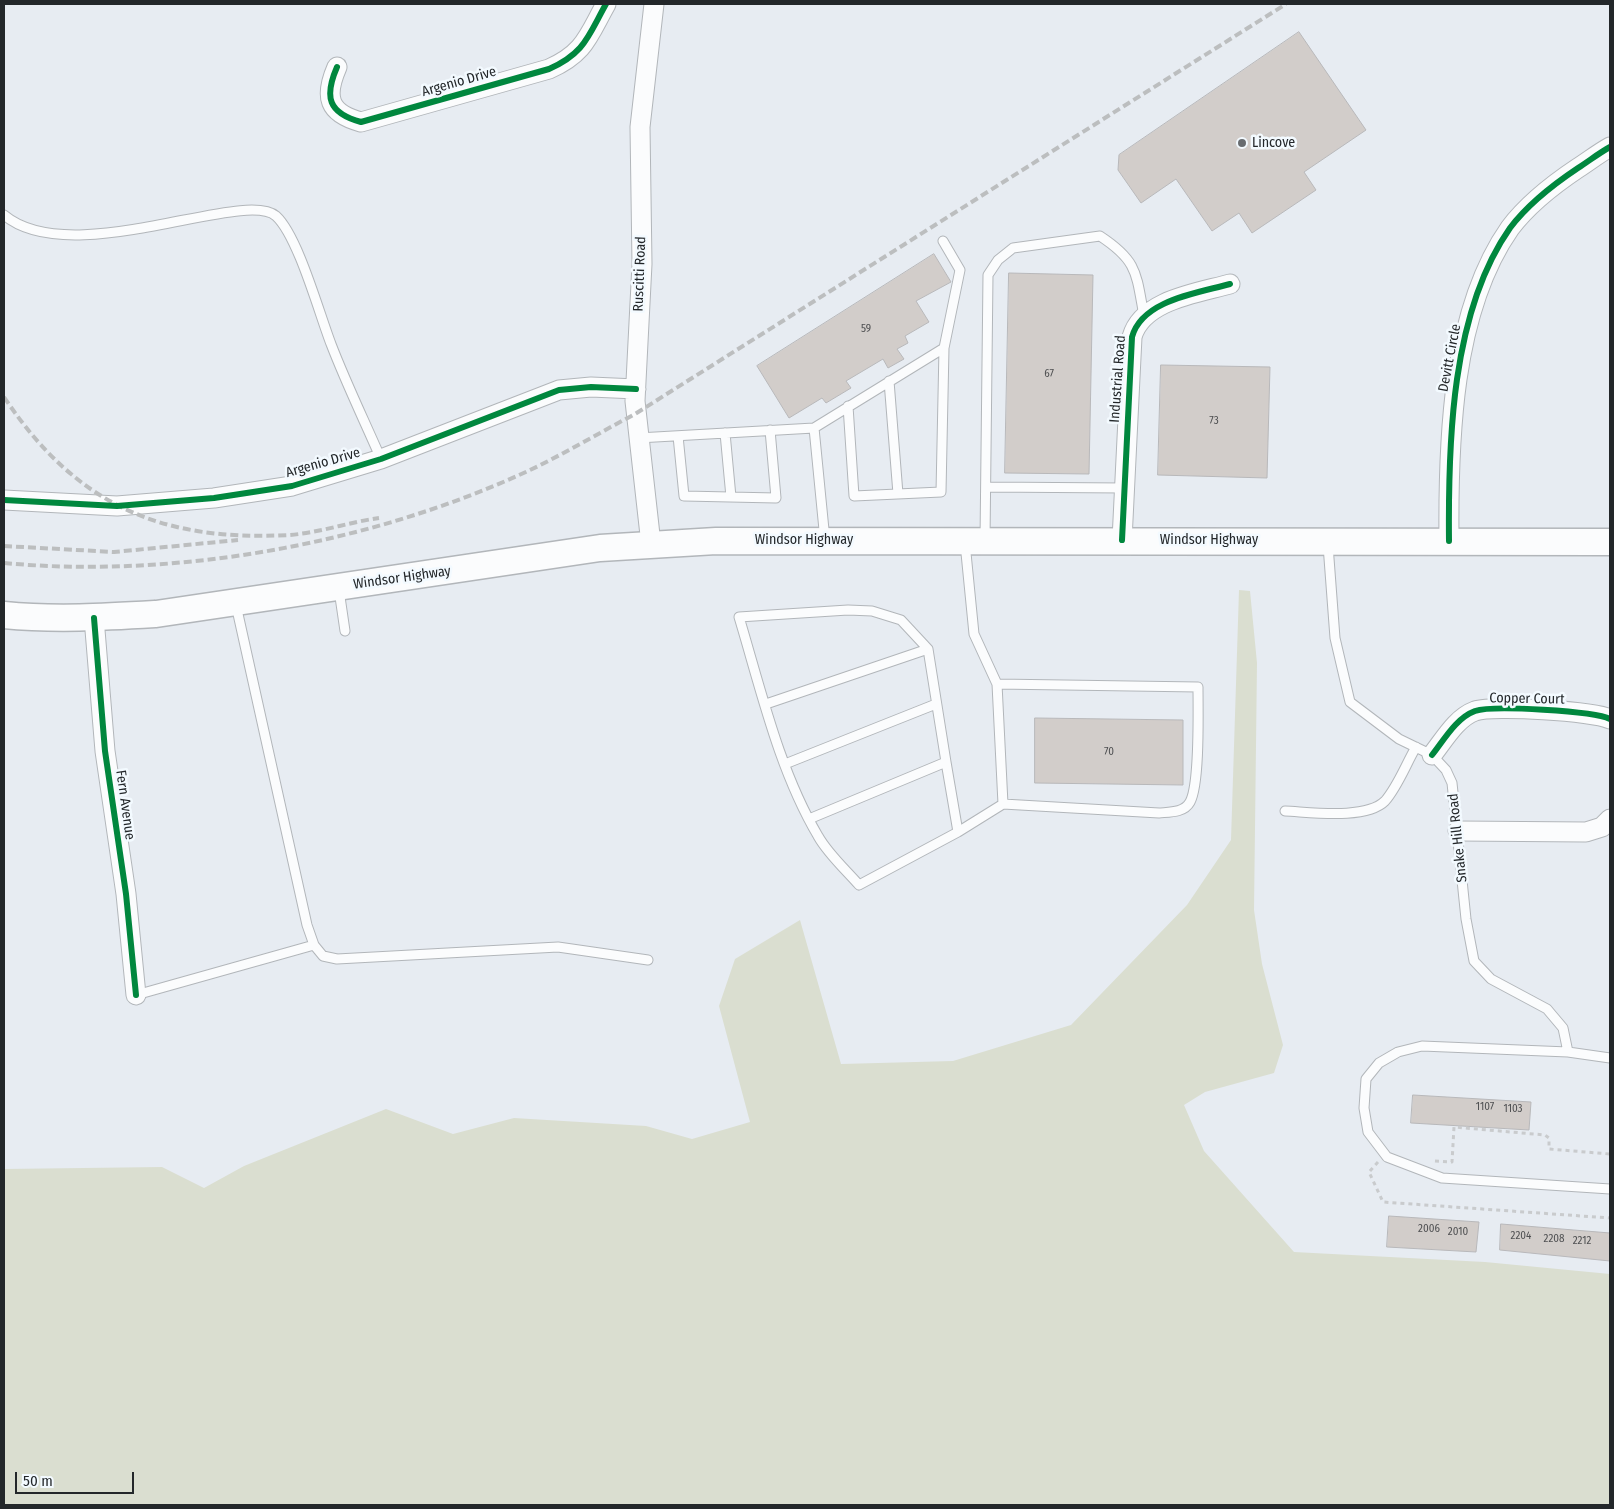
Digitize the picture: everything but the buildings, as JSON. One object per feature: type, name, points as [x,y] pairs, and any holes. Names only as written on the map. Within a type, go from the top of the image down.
[{"type":"main road","name":"Windsor Highway","points":[[4,615],[94,618],[156,614],[600,548],[651,544],[740,540],[1610,542]]},
{"type":"street","name":"Argenio Drive","points":[[337,67],[330,82],[330,98],[337,112],[344,117],[361,122],[549,69],[570,60],[583,47],[606,4]]},
{"type":"street","name":"Ruscitti Road","points":[[650,6],[640,127],[642,264],[635,414],[651,544]]},
{"type":"street","name":"Devitt Circle","points":[[1449,541],[1450,437],[1461,358],[1472,313],[1488,268],[1510,228],[1530,206],[1559,181],[1610,147]]},
{"type":"street","points":[[1144,316],[1172,300],[1230,284]]},
{"type":"street","name":"Industrial Road","points":[[1122,540],[1132,337],[1134,327],[1144,316]]},
{"type":"street","name":"Argenio Drive","points":[[4,500],[117,506],[214,498],[292,486],[381,459],[558,390],[590,386],[636,389]]},
{"type":"street","name":"Fern Avenue","points":[[94,618],[105,750],[126,894],[136,995]]},
{"type":"street","name":"Copper Court","points":[[1432,755],[1453,727],[1475,712],[1493,709],[1588,713],[1610,719]]},
{"type":"street","points":[[1458,831],[1586,832],[1602,826],[1610,820]]},
{"type":"lane","points":[[4,215],[22,226],[60,234],[144,229],[250,209],[269,212],[276,216],[290,233],[331,344],[381,459]]},
{"type":"lane","points":[[1003,804],[997,684],[974,634],[975,540],[986,487],[988,275],[998,260],[1013,248],[1100,236],[1121,250],[1136,271],[1144,316]]},
{"type":"lane","points":[[848,406],[854,496],[941,492],[944,348],[960,270],[943,241]]},
{"type":"lane","points":[[638,438],[814,428],[944,348]]},
{"type":"lane","points":[[890,381],[898,494]]},
{"type":"lane","points":[[814,428],[825,540]]},
{"type":"lane","points":[[678,436],[684,496],[776,498],[770,430]]},
{"type":"lane","points":[[725,433],[731,497]]},
{"type":"lane","points":[[986,487],[1124,488]]},
{"type":"lane","name":"Snake Hill Road","points":[[1327,541],[1335,638],[1350,702],[1399,739],[1416,746],[1440,761],[1452,783],[1466,919],[1474,961],[1491,979],[1547,1009],[1563,1028],[1568,1052]]},
{"type":"lane","points":[[338,587],[346,631]]},
{"type":"lane","points":[[235,602],[307,925],[314,945],[323,956],[337,959],[558,947],[648,960]]},
{"type":"lane","points":[[958,832],[928,649],[901,620],[872,611],[848,610],[739,617],[785,764],[809,819],[818,837],[859,886],[958,832],[1003,804],[1159,813],[1181,810],[1190,803],[1195,785],[1198,687],[997,684]]},
{"type":"lane","points":[[766,704],[928,649]]},
{"type":"lane","points":[[785,764],[936,704]]},
{"type":"lane","points":[[1286,811],[1346,814],[1373,808],[1384,802],[1416,746]]},
{"type":"lane","points":[[809,819],[946,762]]},
{"type":"lane","points":[[136,995],[314,945]]},
{"type":"lane","points":[[1610,1058],[1568,1052],[1422,1046],[1398,1052],[1379,1063],[1366,1079],[1364,1108],[1368,1132],[1388,1158],[1442,1178],[1610,1189]]},
{"type":"shaded area","points":[[1239,590],[1250,591],[1257,663],[1254,910],[1262,964],[1283,1045],[1274,1073],[1205,1092],[1184,1105],[1204,1151],[1294,1252],[1485,1262],[1610,1274],[1610,1505],[4,1505],[4,1169],[162,1167],[204,1188],[244,1166],[386,1109],[453,1134],[514,1118],[646,1126],[692,1139],[750,1122],[719,1006],[735,959],[800,920],[841,1064],[953,1061],[1071,1025],[1187,905],[1231,840]]},
{"type":"railway","points":[[4,563],[69,567],[136,566],[204,560],[271,550],[338,536],[404,518],[467,497],[528,471],[635,414],[1286,4]]},
{"type":"railway","points":[[4,397],[32,434],[61,465],[92,490],[126,509],[162,523],[201,532],[243,536],[289,535],[379,518]]},
{"type":"railway","points":[[4,546],[114,552],[238,540]]},
{"type":"cycle path","points":[[337,67],[330,95],[335,109],[361,122],[549,69],[571,57],[578,50],[590,34],[606,4]]},
{"type":"cycle path","points":[[1449,541],[1452,421],[1457,379],[1475,299],[1490,262],[1510,228],[1533,203],[1560,181],[1610,147]]},
{"type":"cycle path","points":[[1122,540],[1132,337],[1138,324],[1147,314],[1159,306],[1188,295],[1230,284]]},
{"type":"cycle path","points":[[4,500],[117,506],[214,498],[292,486],[381,459],[559,390],[591,387],[636,389]]},
{"type":"cycle path","points":[[94,618],[105,751],[126,894],[136,995]]},
{"type":"cycle path","points":[[1432,755],[1456,724],[1475,711],[1485,709],[1543,710],[1600,716],[1610,719]]},
{"type":"place","name":"Lincove","points":[[1242,143]]}]
